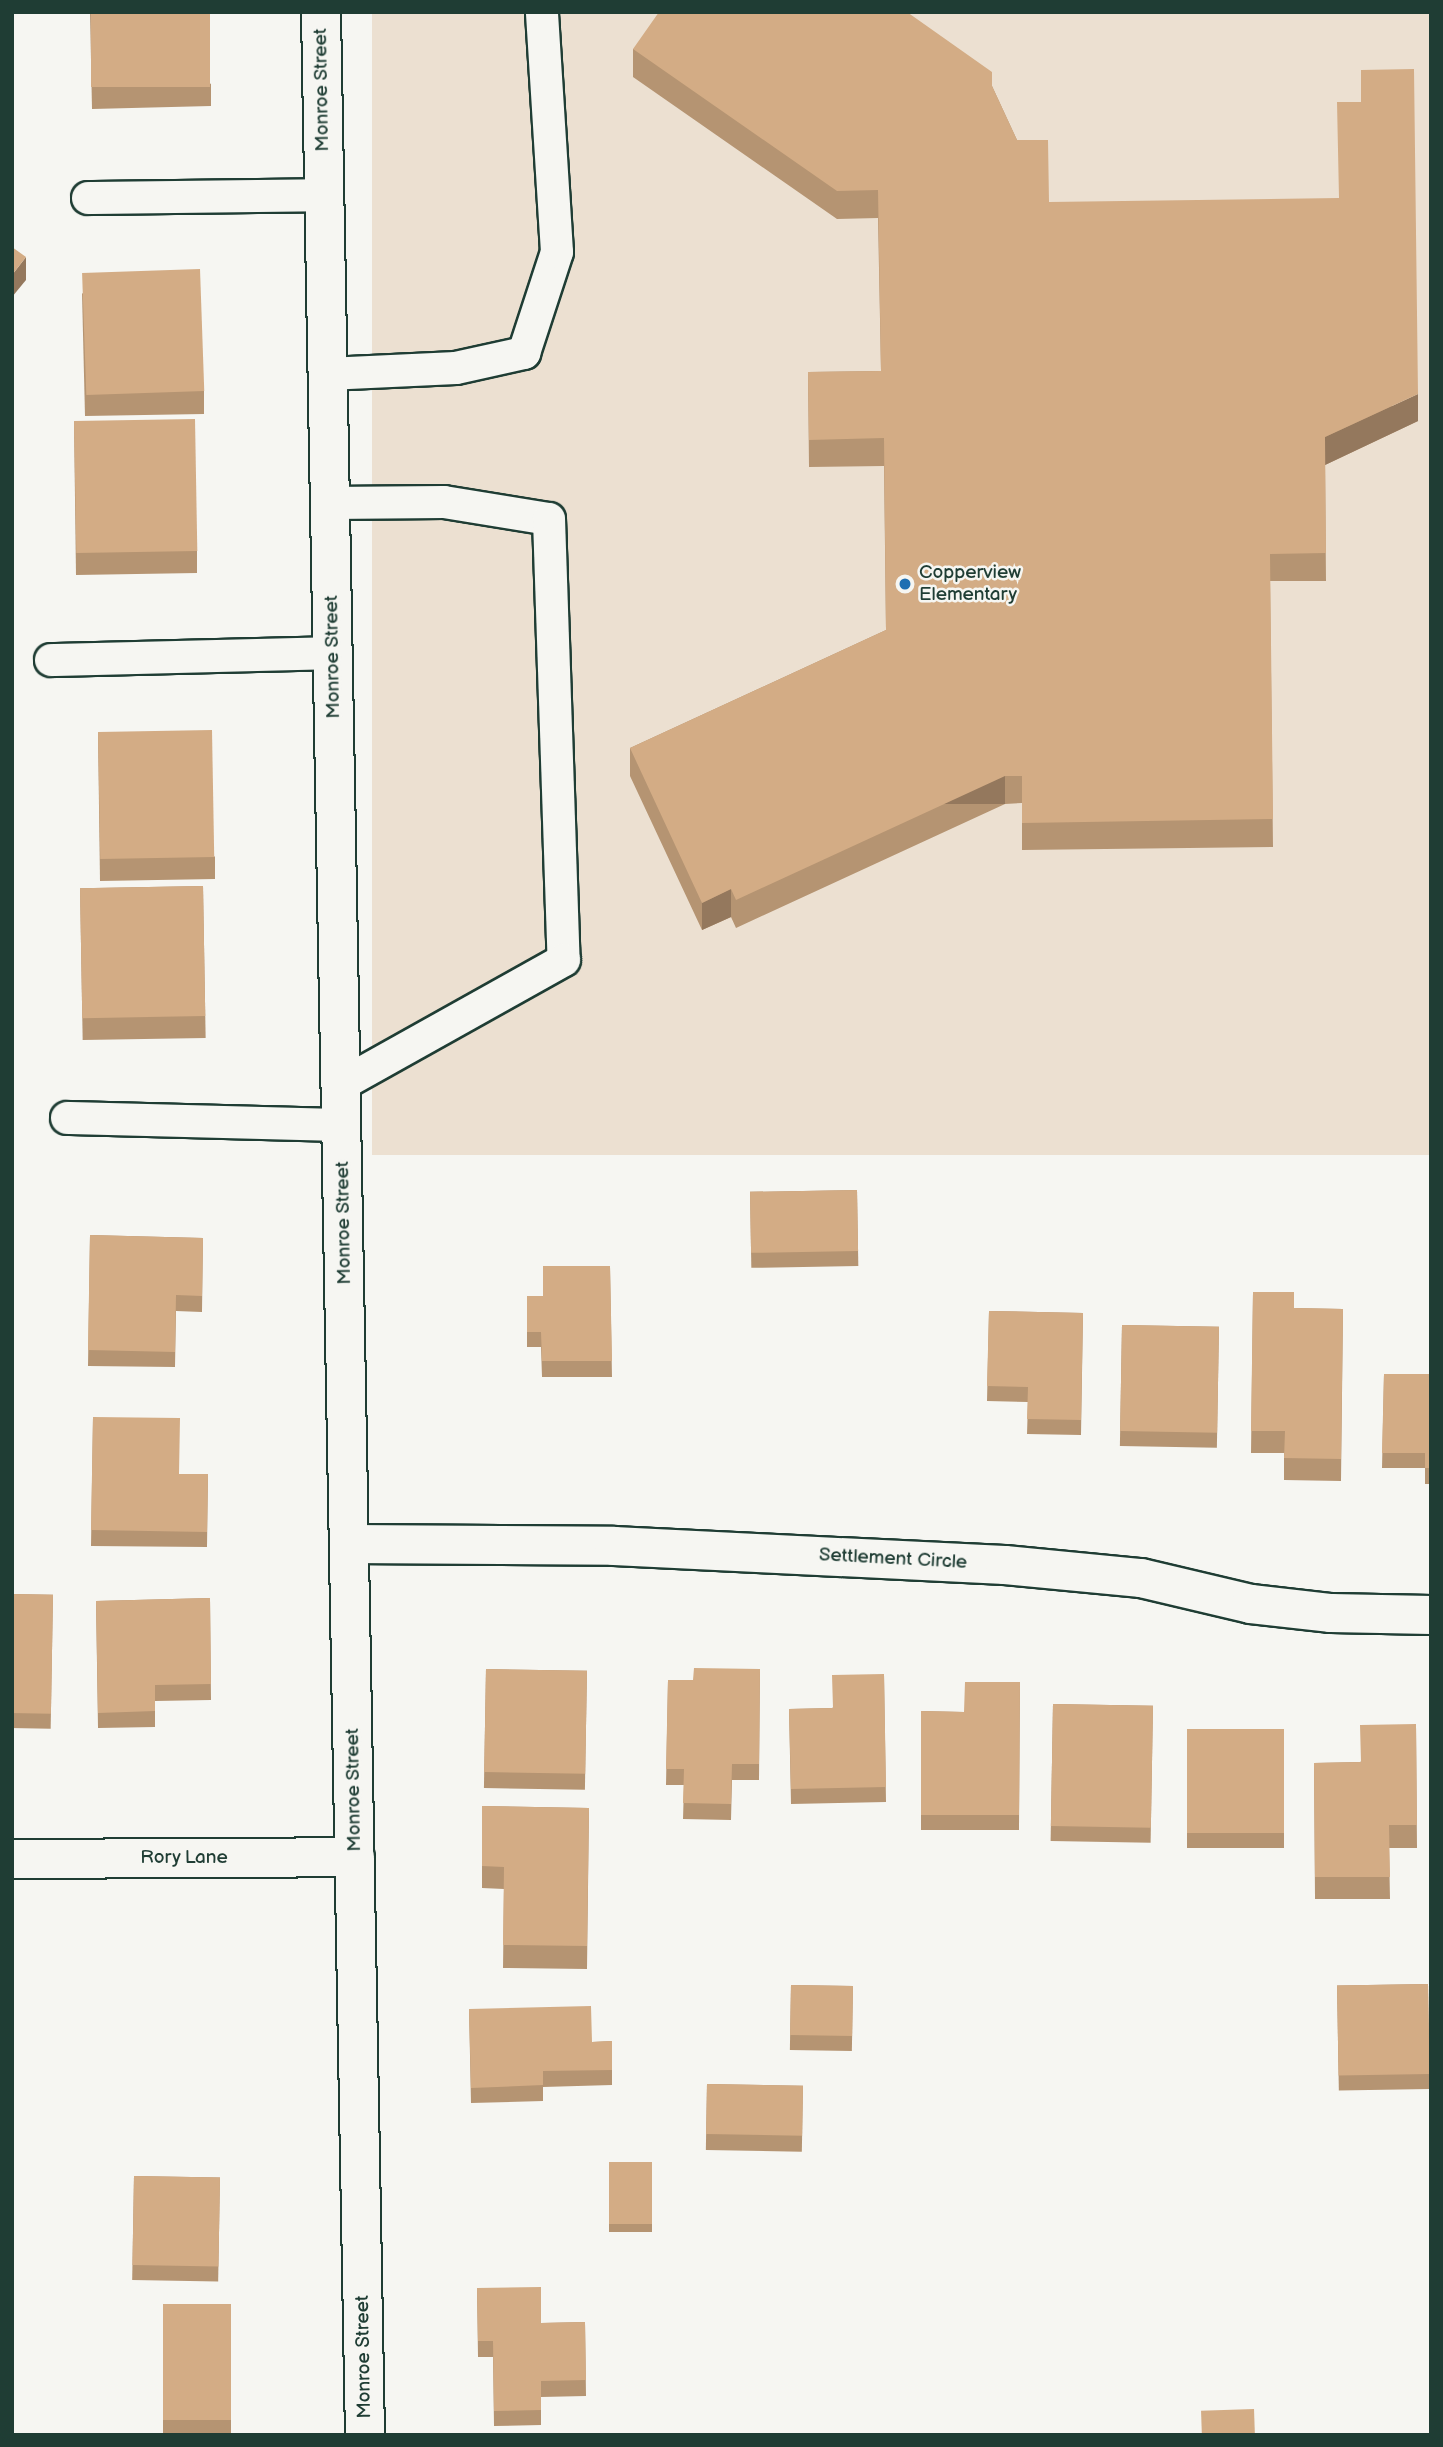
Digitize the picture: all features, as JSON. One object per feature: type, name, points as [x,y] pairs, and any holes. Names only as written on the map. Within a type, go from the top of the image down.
[{"type":"street","name":"Monroe Street","points":[[320,12],[351,1544],[365,2435]]},
{"type":"street","name":"Settlement Circle","points":[[351,1544],[614,1546],[1031,1566],[1141,1578],[1251,1604],[1331,1613],[1431,1615]]},
{"type":"street","name":"Rory Lane","points":[[12,1859],[355,1857]]},
{"type":"lane","points":[[327,373],[456,368],[524,353],[557,252],[542,12]]},
{"type":"lane","points":[[88,198],[324,195]]},
{"type":"lane","points":[[329,503],[444,502],[549,519],[564,960],[342,1084]]},
{"type":"lane","points":[[51,660],[332,653]]},
{"type":"lane","points":[[66,1118],[342,1125]]},
{"type":"shaded area","name":"Copperview Elementary","points":[[372,12],[1431,12],[1431,1155],[372,1155]]},
{"type":"building","points":[[91,12],[210,12],[210,87],[91,87]]},
{"type":"building","points":[[659,12],[907,12],[992,72],[992,86],[1017,140],[1048,140],[1049,202],[1339,198],[1337,102],[1361,102],[1361,70],[1414,69],[1418,394],[1325,437],[1326,553],[1270,554],[1273,819],[1022,823],[1022,776],[1005,776],[736,900],[731,889],[702,903],[630,748],[886,630],[884,438],[809,440],[808,372],[881,371],[878,190],[837,191],[633,49]]},
{"type":"building","points":[[12,247],[26,257],[12,275]]},
{"type":"building","points":[[200,269],[204,391],[86,395],[82,273]]},
{"type":"building","points":[[195,419],[197,551],[76,553],[74,421]]},
{"type":"building","points":[[212,730],[214,857],[100,859],[98,732]]},
{"type":"building","points":[[203,886],[205,1016],[82,1018],[80,888]]},
{"type":"building","points":[[857,1190],[858,1251],[751,1253],[750,1192]]},
{"type":"building","points":[[90,1235],[203,1238],[202,1296],[176,1295],[175,1352],[88,1350]]},
{"type":"building","points":[[543,1266],[610,1266],[612,1361],[542,1361],[541,1332],[527,1332],[527,1296],[543,1296]]},
{"type":"building","points":[[1253,1292],[1294,1292],[1294,1308],[1343,1309],[1341,1459],[1284,1458],[1285,1431],[1251,1431]]},
{"type":"building","points":[[989,1311],[1083,1313],[1081,1420],[1027,1419],[1028,1387],[987,1386]]},
{"type":"building","points":[[1122,1325],[1219,1327],[1217,1433],[1120,1431]]},
{"type":"building","points":[[1384,1374],[1431,1374],[1431,1468],[1425,1468],[1425,1453],[1382,1453]]},
{"type":"building","points":[[93,1417],[180,1418],[179,1474],[208,1474],[207,1532],[91,1530]]},
{"type":"building","points":[[12,1594],[53,1595],[51,1714],[12,1713]]},
{"type":"building","points":[[210,1598],[211,1684],[155,1685],[155,1711],[98,1713],[96,1601]]},
{"type":"building","points":[[694,1668],[760,1669],[759,1764],[732,1764],[731,1804],[683,1803],[684,1769],[666,1769],[668,1680],[693,1680]]},
{"type":"building","points":[[486,1669],[587,1671],[585,1774],[484,1772]]},
{"type":"building","points":[[884,1674],[886,1787],[791,1789],[789,1709],[833,1708],[832,1675]]},
{"type":"building","points":[[965,1682],[1020,1682],[1019,1815],[921,1815],[921,1711],[964,1712]]},
{"type":"building","points":[[1053,1704],[1153,1706],[1151,1828],[1051,1826]]},
{"type":"building","points":[[1416,1724],[1417,1825],[1389,1825],[1390,1877],[1315,1877],[1314,1763],[1361,1762],[1360,1725]]},
{"type":"building","points":[[1187,1729],[1284,1729],[1284,1833],[1187,1833]]},
{"type":"building","points":[[482,1806],[589,1808],[587,1946],[503,1945],[504,1867],[482,1866]]},
{"type":"building","points":[[1428,1984],[1430,2074],[1339,2076],[1337,1986]]},
{"type":"building","points":[[791,1985],[853,1986],[852,2036],[790,2035]]},
{"type":"building","points":[[591,2006],[592,2042],[612,2041],[612,2070],[543,2071],[543,2085],[471,2088],[469,2009]]},
{"type":"building","points":[[707,2084],[803,2086],[802,2136],[706,2134]]},
{"type":"building","points":[[609,2162],[652,2162],[652,2224],[609,2224]]},
{"type":"building","points":[[134,2176],[220,2178],[218,2266],[132,2265]]},
{"type":"building","points":[[541,2287],[541,2323],[585,2322],[586,2380],[541,2381],[541,2410],[494,2411],[493,2341],[478,2341],[477,2288]]},
{"type":"building","points":[[163,2304],[231,2304],[231,2420],[163,2420]]},
{"type":"building","points":[[1254,2409],[1255,2435],[1202,2435],[1201,2411]]},
{"type":"place","name":"Copperview Elementary","points":[[905,584]]}]
